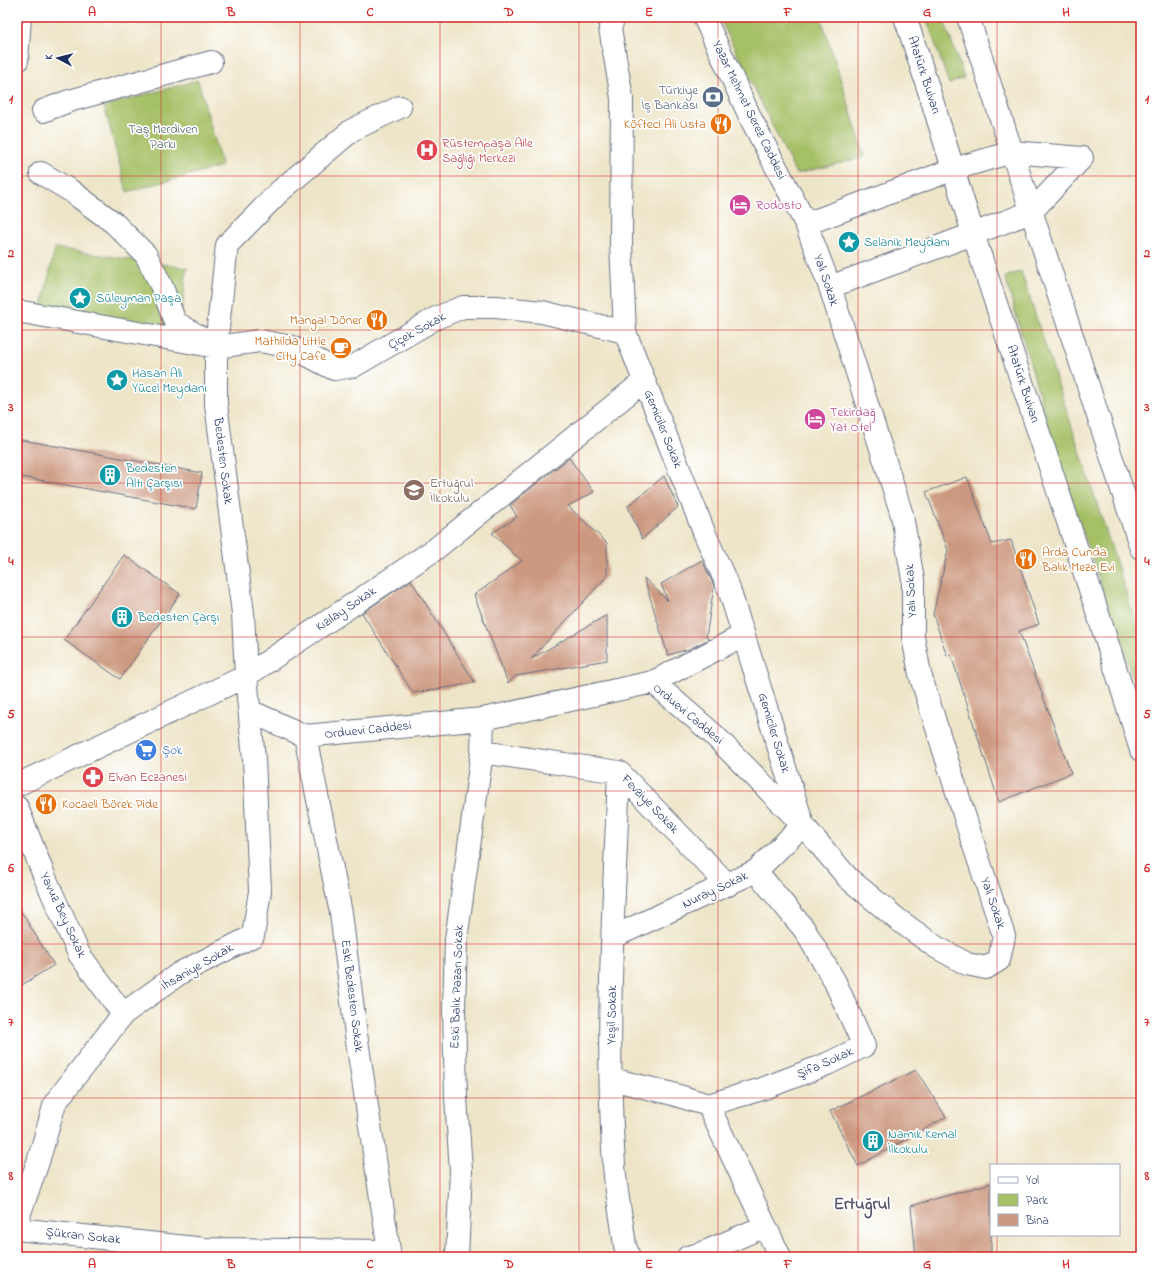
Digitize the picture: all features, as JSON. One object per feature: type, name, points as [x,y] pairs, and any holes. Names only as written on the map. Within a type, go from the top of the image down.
[{"type":"street","points":[[17,61],[20,17]]},
{"type":"street","name":"Gemiciler Sokak","points":[[614,17],[610,28],[622,98],[621,236],[625,332],[704,532],[729,589],[803,825]]},
{"type":"street","name":"Yazar Mehmet Serez Caddesi","points":[[704,17],[752,121],[806,224]]},
{"type":"street","name":"Atatürk Bulvarı","points":[[905,17],[937,112],[973,234],[1104,629],[1141,750]]},
{"type":"street","points":[[968,17],[1141,548]]},
{"type":"street","points":[[43,111],[69,101],[211,62]]},
{"type":"street","name":"Bedesten Sokak","points":[[246,676],[243,613],[216,404],[216,347],[227,245],[279,192],[352,130],[400,107]]},
{"type":"street","points":[[806,224],[954,169],[1012,152],[1082,158],[1031,212],[830,287]]},
{"type":"street","points":[[41,173],[71,192],[114,223],[146,255],[162,287],[175,322],[216,347]]},
{"type":"street","name":"Yalı Sokak","points":[[806,224],[830,287],[902,515],[913,580],[913,637],[920,674],[1004,936],[999,960]]},
{"type":"street","name":"Çiçek Sokak","points":[[17,311],[216,347],[260,341],[292,347],[334,369],[354,366],[436,318],[464,307],[496,307],[542,312],[625,332]]},
{"type":"street","name":"Kızılay Sokak","points":[[17,785],[246,676],[434,550],[644,380]]},
{"type":"street","points":[[653,682],[744,635]]},
{"type":"street","name":"İhsaniye Sokak","points":[[17,1221],[38,1162],[55,1103],[124,1014],[180,973],[253,936],[260,891],[250,711],[246,676]]},
{"type":"street","name":"Orduevi Caddesi","points":[[250,711],[305,736],[483,719],[653,682],[713,734],[803,825],[848,878],[897,919],[936,947],[968,964],[986,968],[999,960]]},
{"type":"street","name":"Eski Balık Pazarı Sokak","points":[[457,1257],[460,1170],[456,1098],[454,1009],[456,940],[482,752],[483,719]]},
{"type":"street","name":"Eski Bedesten Sokak","points":[[305,736],[341,913],[356,1034],[389,1254]]},
{"type":"street","name":"Fevziye Sokak","points":[[482,752],[619,772],[728,885]]},
{"type":"street","name":"Yeşil Sokak","points":[[619,772],[613,937],[611,1079],[614,1166],[625,1246],[629,1257]]},
{"type":"street","name":"Yavuz Bey Sokak","points":[[17,807],[43,874],[79,954],[124,1014]]},
{"type":"street","name":"Nuray Sokak","points":[[613,937],[756,871],[803,825]]},
{"type":"street","name":"Şifa Sokak","points":[[708,1105],[776,1083],[827,1064],[864,1046],[835,982],[804,929],[756,871]]},
{"type":"street","points":[[611,1079],[669,1093],[708,1105],[780,1257]]},
{"type":"street","points":[[696,1256],[765,1226]]},
{"type":"street","name":"Şükran Sokak","points":[[17,1228],[206,1253],[389,1254]]},
{"type":"green space","points":[[719,17],[821,17],[865,157],[796,174]]},
{"type":"green space","points":[[926,17],[943,17],[964,78],[949,84]]},
{"type":"green space","name":"Taş Merdiven Parkı","points":[[198,80],[222,166],[127,192],[104,106]]},
{"type":"green space","points":[[55,248],[187,268],[179,334],[41,310]]},
{"type":"green space","points":[[1021,271],[1141,638],[1141,703],[1058,459],[1005,277]]},
{"type":"building","name":"Bedesten Altı Çarşısı","points":[[17,439],[202,473],[196,509],[17,476]]},
{"type":"building","points":[[569,458],[594,492],[568,506],[607,543],[607,576],[531,659],[607,615],[607,660],[516,676],[508,683],[474,595],[522,561],[492,533],[517,517],[510,505]]},
{"type":"building","points":[[664,476],[678,507],[642,539],[628,506]]},
{"type":"building","points":[[967,477],[992,544],[1011,540],[1039,624],[1019,631],[1071,773],[999,802],[951,655],[947,656],[933,614],[948,550],[926,492]]},
{"type":"building","name":"Bedesten Çarşı","points":[[124,555],[180,594],[120,679],[64,640]]},
{"type":"building","points":[[702,560],[714,586],[706,637],[709,639],[689,649],[668,655],[644,578],[668,601],[661,584]]},
{"type":"building","points":[[411,580],[475,683],[413,693],[362,613]]},
{"type":"building","points":[[17,905],[54,965],[17,988]]},
{"type":"building","name":"Namık Kemal İlkokulu","points":[[916,1070],[946,1117],[858,1166],[830,1111]]},
{"type":"building","points":[[990,1183],[991,1257],[916,1257],[911,1206]]},
{"type":"place","name":"Türkiye İş Bankası","points":[[713,97]]},
{"type":"place","name":"Köfteci Ali Usta","points":[[721,124]]},
{"type":"place","name":"Rüstempaşa Aile Sağlığı Merkezi","points":[[427,150]]},
{"type":"place","name":"Rodosto","points":[[740,205]]},
{"type":"place","name":"Selanik Meydanı","points":[[849,242]]},
{"type":"place","name":"Süleyman Paşa","points":[[80,298]]},
{"type":"place","name":"Mangal Döner","points":[[377,320]]},
{"type":"place","name":"Mathilda Little City Cafe","points":[[341,348]]},
{"type":"place","name":"Hasan Ali Yücel Meydanı","points":[[117,380]]},
{"type":"place","name":"Tekirdağ Yat Otel","points":[[815,419]]},
{"type":"place","name":"Bedesten Altı Çarşısı","points":[[110,475]]},
{"type":"place","name":"Ertuğrul İlkokulu","points":[[414,490]]},
{"type":"place","name":"Arda Cunda Balık Meze Evi","points":[[1026,559]]},
{"type":"place","name":"Bedesten Çarşı","points":[[122,617]]},
{"type":"place","name":"Şok","points":[[146,750]]},
{"type":"place","name":"Elvan Eczanesi","points":[[93,777]]},
{"type":"place","name":"Kocaeli Börek Pide","points":[[46,804]]},
{"type":"place","name":"Namık Kemal İlkokulu","points":[[873,1141]]},
{"type":"district","name":"Ertuğrul","points":[[862,1204]]}]
